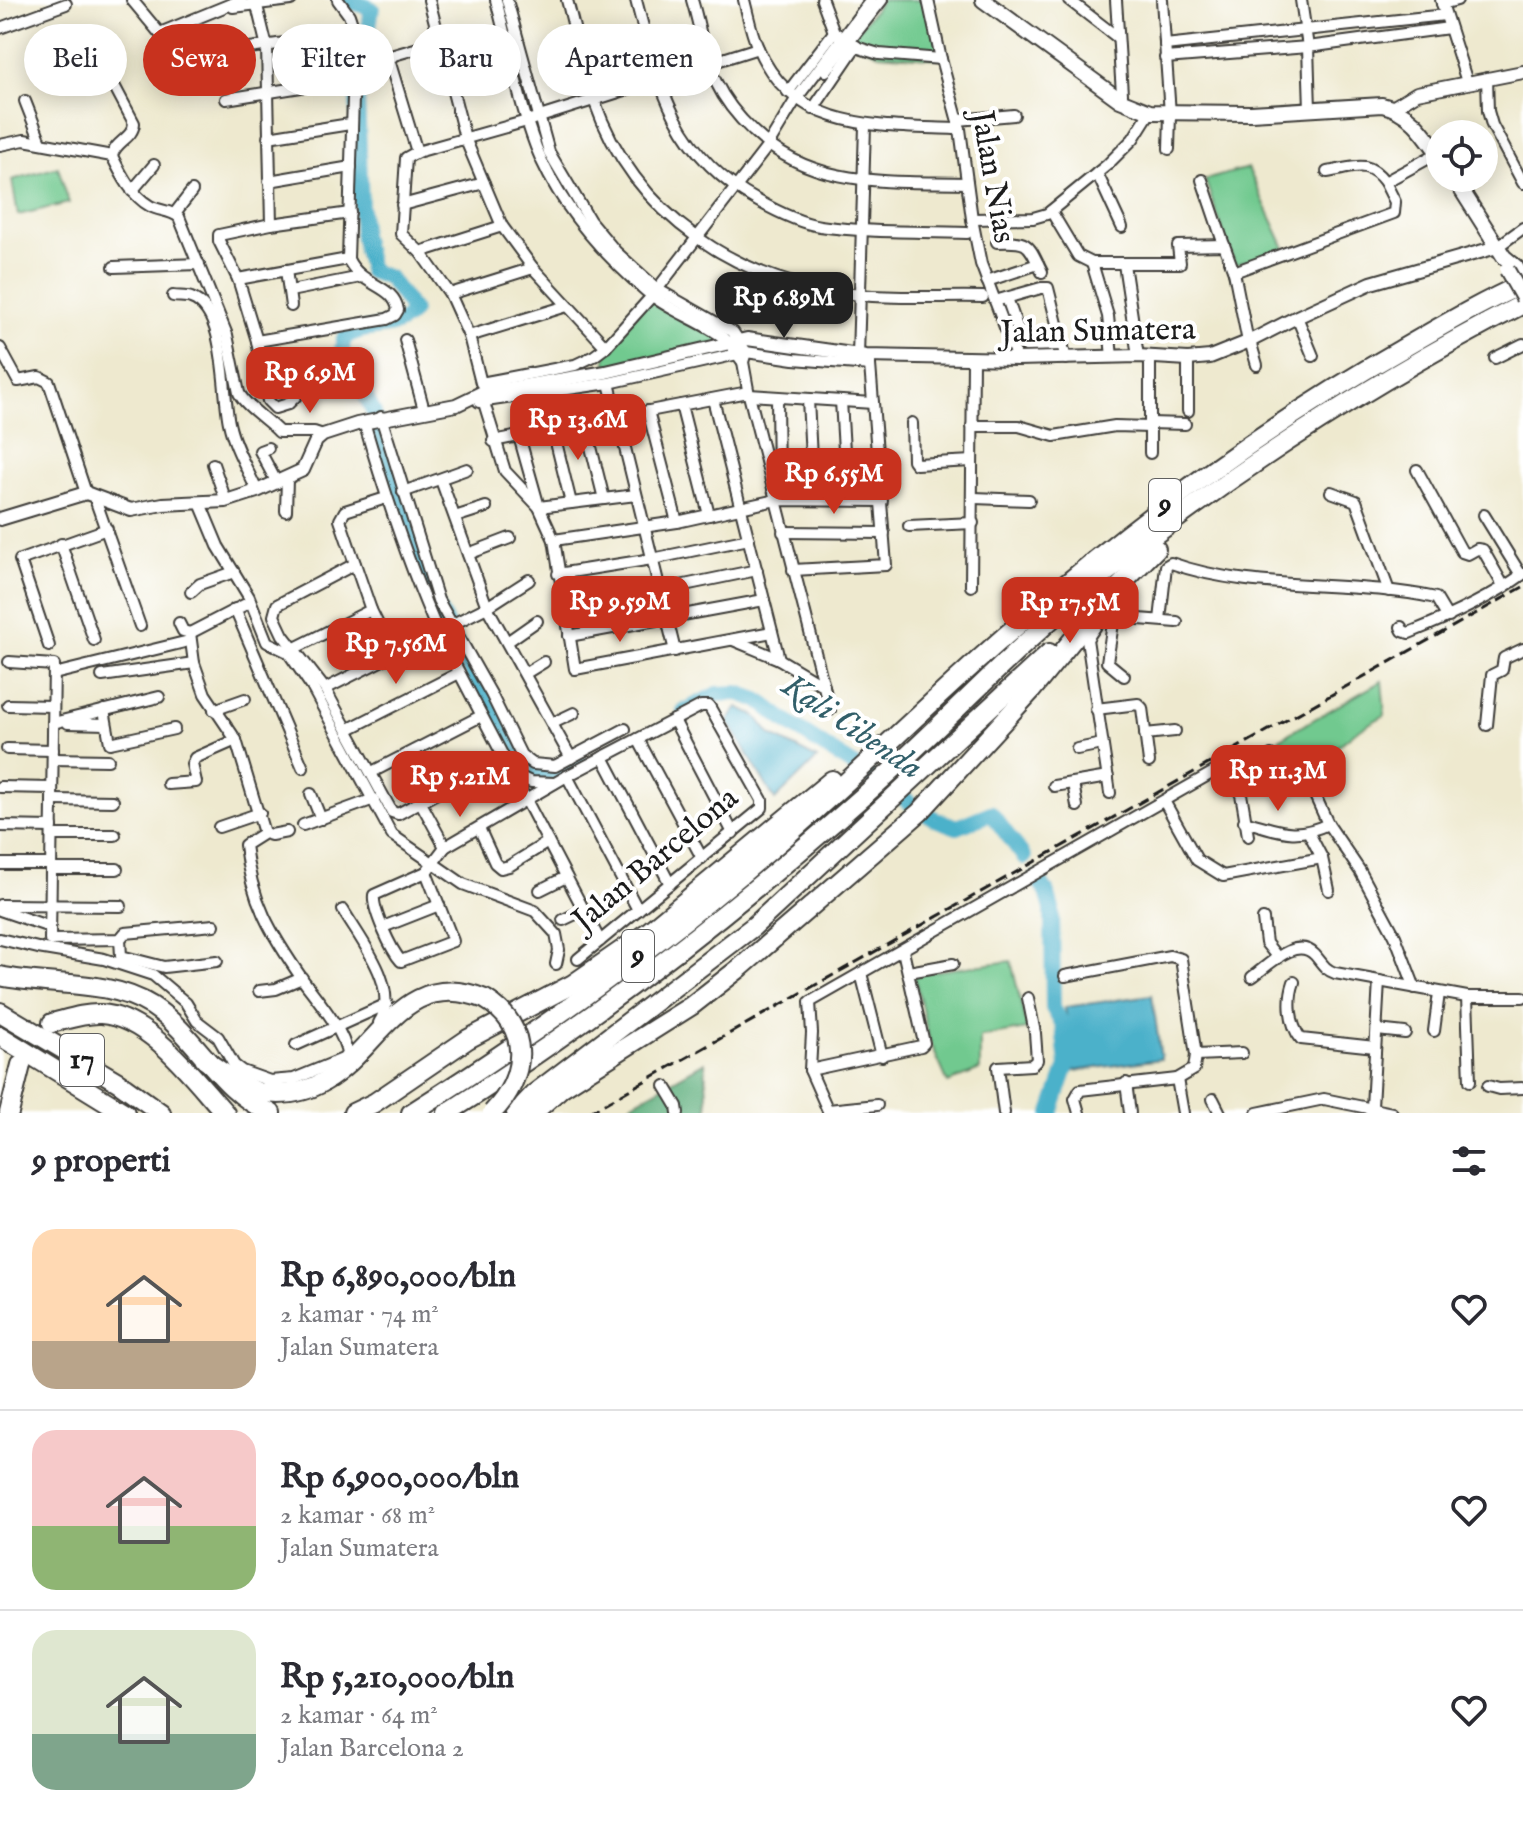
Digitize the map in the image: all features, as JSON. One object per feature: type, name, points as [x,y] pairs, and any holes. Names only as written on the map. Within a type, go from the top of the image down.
[{"type":"highway","name":"9","points":[[411,1113],[586,996],[688,919],[850,779],[884,743],[1126,533],[1255,439],[1441,326],[1511,268]]},
{"type":"highway","name":"9","points":[[447,1113],[608,1003],[777,870],[870,790],[1019,648],[1103,576],[1272,450],[1347,402],[1523,301]]},
{"type":"highway","points":[[533,1113],[561,1088],[703,996],[741,967],[920,812],[1108,611],[1161,545],[1220,499],[1410,367]]},
{"type":"highway","points":[[516,1113],[534,1094],[754,926],[941,754],[1108,611]]},
{"type":"highway","points":[[353,1113],[374,1103],[468,1039],[573,984],[648,932],[827,783],[884,743]]},
{"type":"highway","points":[[0,976],[97,988],[127,995],[150,1005],[170,1020],[245,1100],[271,1113]]},
{"type":"highway","points":[[205,1060],[237,1082],[260,1093],[282,1099],[306,1099],[342,1082],[363,1062],[394,1022],[418,1002],[437,993],[455,991],[485,999],[498,1007],[509,1021],[519,1049],[519,1066],[514,1083],[505,1100],[492,1113]]},
{"type":"highway","name":"17","points":[[0,1012],[118,1082],[161,1113]]},
{"type":"highway","points":[[52,1023],[100,1014],[122,1018],[146,1031],[225,1113]]},
{"type":"highway","name":"17","points":[[0,1036],[125,1113]]},
{"type":"highway","points":[[373,1113],[395,1099],[443,1057]]},
{"type":"highway","points":[[10,1108],[21,1065]]},
{"type":"main road","points":[[983,0],[1120,100],[1150,112],[1251,113],[1367,104],[1394,107],[1413,120],[1426,137]]},
{"type":"main road","points":[[1463,192],[1511,268],[1523,301]]},
{"type":"street","points":[[132,0],[152,24]]},
{"type":"street","points":[[182,24],[241,0]]},
{"type":"street","points":[[225,7],[291,0]]},
{"type":"street","points":[[338,0],[352,24]]},
{"type":"street","points":[[429,0],[435,24]]},
{"type":"street","points":[[496,0],[549,176],[572,211],[598,247],[655,292],[739,350],[830,710]]},
{"type":"street","points":[[507,0],[533,119]]},
{"type":"street","points":[[567,0],[594,100],[615,146],[656,204],[696,239],[734,261],[799,286],[862,295],[983,297]]},
{"type":"street","points":[[636,0],[642,24]]},
{"type":"street","points":[[692,0],[699,24]]},
{"type":"street","points":[[744,0],[758,48],[795,100],[813,109],[865,126],[956,125],[1014,115]]},
{"type":"street","points":[[822,0],[846,39],[879,54],[941,59]]},
{"type":"street","points":[[795,100],[846,39],[871,0]]},
{"type":"street","points":[[607,96],[412,154],[405,160],[401,234],[420,252],[450,294],[469,336],[481,383],[575,365],[606,347],[655,292],[735,189],[767,147],[795,100],[882,0]]},
{"type":"street","name":"Jalan Nias","points":[[928,0],[987,281],[1017,359]]},
{"type":"street","points":[[1069,0],[1117,37]]},
{"type":"street","points":[[1116,0],[1120,100]]},
{"type":"street","points":[[1162,0],[1170,114],[1169,149]]},
{"type":"street","points":[[1301,0],[1308,47],[1310,109]]},
{"type":"street","points":[[1165,45],[1306,28],[1443,6],[1457,0]]},
{"type":"street","points":[[0,28],[66,4]]},
{"type":"street","points":[[257,6],[267,47],[271,224]]},
{"type":"street","points":[[1443,6],[1467,82]]},
{"type":"street","points":[[1165,58],[1308,47],[1449,28]]},
{"type":"street","points":[[813,109],[846,39]]},
{"type":"street","points":[[256,48],[272,46]]},
{"type":"street","points":[[722,61],[758,48]]},
{"type":"street","points":[[410,50],[394,55],[389,60],[412,154]]},
{"type":"street","points":[[1394,107],[1417,93],[1523,72]]},
{"type":"street","points":[[1487,78],[1488,111],[1492,125],[1523,183]]},
{"type":"street","points":[[226,99],[272,92]]},
{"type":"street","points":[[722,92],[733,110],[767,147],[823,173],[864,181],[967,183]]},
{"type":"street","points":[[120,96],[134,123],[131,135],[115,147],[112,156],[132,191],[148,205],[177,215],[227,335],[239,393],[244,402],[263,415],[279,432],[323,435]]},
{"type":"street","points":[[257,341],[395,315],[398,304],[393,297],[361,277],[348,259],[351,96]]},
{"type":"street","points":[[454,96],[465,138],[502,226],[533,268],[606,347]]},
{"type":"street","points":[[664,96],[674,118],[715,172],[735,189],[770,208],[817,226],[967,233]]},
{"type":"street","points":[[25,101],[41,142]]},
{"type":"street","points":[[972,219],[1042,217],[1133,139],[1150,112]]},
{"type":"street","points":[[268,137],[350,124]]},
{"type":"street","points":[[793,570],[883,567],[887,562],[862,295],[865,126]]},
{"type":"street","points":[[0,145],[12,140],[41,142],[112,156]]},
{"type":"street","points":[[1385,182],[1426,161]]},
{"type":"street","points":[[132,191],[154,165]]},
{"type":"street","points":[[1234,272],[1394,213],[1395,202],[1376,170],[1368,166],[1327,172]]},
{"type":"street","points":[[269,181],[351,167]]},
{"type":"street","points":[[1097,173],[1122,227]]},
{"type":"street","points":[[1202,180],[1234,272],[1257,365]]},
{"type":"street","points":[[402,205],[484,183]]},
{"type":"street","points":[[177,215],[192,191]]},
{"type":"street","points":[[1051,211],[1078,256],[1092,263],[1180,263],[1178,246],[1224,245]]},
{"type":"street","points":[[296,396],[282,407],[271,406],[257,341],[238,279],[219,241],[221,233],[350,213]]},
{"type":"street","points":[[420,252],[502,226]]},
{"type":"street","points":[[1511,268],[1523,228]]},
{"type":"street","points":[[987,281],[1040,268],[1024,242],[997,242]]},
{"type":"street","points":[[238,279],[348,259]]},
{"type":"street","points":[[1092,263],[1108,316],[1112,357]]},
{"type":"street","points":[[114,267],[199,264]]},
{"type":"street","points":[[1124,264],[1144,356],[1150,453]]},
{"type":"street","points":[[450,294],[533,268]]},
{"type":"street","name":"Jalan Sumatera","points":[[482,397],[609,383],[739,350],[755,340],[866,359],[1210,357],[1249,342],[1371,283],[1511,268]]},
{"type":"street","points":[[286,270],[291,306]]},
{"type":"street","points":[[290,291],[361,277]]},
{"type":"street","points":[[995,301],[1048,288],[1066,359]]},
{"type":"street","points":[[173,296],[195,300],[208,313],[222,359],[229,425],[235,446],[257,491]]},
{"type":"street","points":[[1007,298],[1023,344],[1063,345]]},
{"type":"street","points":[[469,336],[567,306]]},
{"type":"street","points":[[1297,317],[1313,356]]},
{"type":"street","points":[[405,340],[424,410]]},
{"type":"street","points":[[1495,358],[1523,344]]},
{"type":"street","points":[[0,348],[18,381],[39,377],[49,382],[95,496],[109,515],[107,529],[140,626]]},
{"type":"street","name":"Jalan Sumatera","points":[[323,435],[372,420],[482,397],[739,350]]},
{"type":"street","points":[[971,586],[973,359]]},
{"type":"street","points":[[1188,359],[1188,411]]},
{"type":"street","points":[[609,383],[675,651]]},
{"type":"street","points":[[493,441],[749,394],[873,403]]},
{"type":"street","points":[[482,397],[493,441],[507,475],[539,507]]},
{"type":"street","points":[[774,495],[778,483],[777,397]]},
{"type":"street","points":[[713,399],[779,659]]},
{"type":"street","points":[[808,399],[813,499]]},
{"type":"street","points":[[841,401],[847,500]]},
{"type":"street","points":[[681,405],[709,515]]},
{"type":"street","points":[[648,411],[677,522]]},
{"type":"street","points":[[372,420],[403,492],[427,572],[451,625],[524,759],[547,767],[571,758],[625,729]]},
{"type":"street","points":[[372,420],[386,498],[417,585],[481,716],[600,941]]},
{"type":"street","points":[[585,423],[604,499]]},
{"type":"street","points":[[912,423],[913,460],[916,464],[972,461]]},
{"type":"street","points":[[972,426],[1019,426],[1054,436],[1115,426],[1185,424]]},
{"type":"street","points":[[553,430],[571,503]]},
{"type":"street","points":[[0,519],[95,496],[131,510],[163,504],[226,501],[303,470],[316,441],[323,435]]},
{"type":"street","points":[[519,436],[539,507],[554,540],[575,669],[772,632]]},
{"type":"street","points":[[268,448],[260,451],[282,481],[286,511]]},
{"type":"street","points":[[213,464],[226,501]]},
{"type":"street","points":[[403,492],[467,469]]},
{"type":"street","points":[[1417,470],[1462,552],[1468,554],[1477,549],[1483,550],[1504,587]]},
{"type":"street","points":[[441,480],[487,607],[571,758]]},
{"type":"street","points":[[1331,492],[1356,501],[1389,591]]},
{"type":"street","points":[[539,507],[636,495]]},
{"type":"street","points":[[554,540],[677,522],[741,508],[774,495],[882,501]]},
{"type":"street","points":[[386,498],[345,511],[340,517],[340,524],[371,610],[393,655]]},
{"type":"street","points":[[974,498],[1029,500]]},
{"type":"street","points":[[200,503],[218,546],[250,602],[267,642],[288,652],[312,687],[392,835],[429,867],[463,884],[535,911],[556,934],[559,950],[556,964]]},
{"type":"street","points":[[455,517],[486,507]]},
{"type":"street","points":[[1401,627],[1409,633],[1449,617],[1522,574],[1484,515]]},
{"type":"street","points":[[909,526],[973,523]]},
{"type":"street","points":[[49,646],[20,563],[22,559],[107,529]]},
{"type":"street","points":[[783,532],[884,533]]},
{"type":"street","points":[[468,554],[510,538]]},
{"type":"street","points":[[558,574],[749,539]]},
{"type":"street","points":[[61,544],[94,640]]},
{"type":"street","points":[[1160,620],[1163,574],[1171,563],[1193,571],[1314,587],[1389,591],[1436,598],[1449,617]]},
{"type":"street","points":[[355,564],[274,608],[274,616],[293,649],[325,689],[392,812],[398,814],[503,757]]},
{"type":"street","points":[[563,605],[660,590],[757,570]]},
{"type":"street","points":[[191,592],[200,584],[234,572]]},
{"type":"street","points":[[451,625],[529,580]]},
{"type":"street","points":[[569,636],[764,600]]},
{"type":"street","points":[[54,674],[190,637],[250,602]]},
{"type":"street","points":[[235,609],[303,768]]},
{"type":"street","points":[[293,649],[371,610]]},
{"type":"street","points":[[1108,611],[1177,622]]},
{"type":"street","points":[[1108,611],[1107,662],[1124,676]]},
{"type":"street","points":[[1108,611],[1087,639],[1110,793]]},
{"type":"street","points":[[507,642],[537,621]]},
{"type":"street","points":[[179,623],[190,637],[194,663],[214,710],[236,740],[264,833]]},
{"type":"street","points":[[325,689],[438,632]]},
{"type":"street","points":[[733,640],[779,659],[824,686]]},
{"type":"street","points":[[1487,725],[1492,675],[1502,670],[1504,658],[1523,649]]},
{"type":"street","points":[[9,662],[54,665],[50,940],[120,939]]},
{"type":"street","points":[[526,673],[544,662]]},
{"type":"street","points":[[102,676],[194,663]]},
{"type":"street","points":[[349,729],[459,673]]},
{"type":"street","points":[[53,723],[159,697]]},
{"type":"street","points":[[214,710],[245,699]]},
{"type":"street","points":[[1096,709],[1138,704],[1142,708],[1149,762]]},
{"type":"street","points":[[8,705],[53,706]]},
{"type":"street","name":"Jalan Barcelona","points":[[578,959],[762,808],[762,800],[712,708],[701,706],[674,720]]},
{"type":"street","points":[[104,710],[110,743],[174,729]]},
{"type":"street","points":[[553,723],[574,713]]},
{"type":"street","points":[[372,772],[481,716]]},
{"type":"street","points":[[429,867],[453,941],[401,961],[373,901],[378,891],[429,867],[445,847],[567,776],[674,720],[733,833]]},
{"type":"street","points":[[53,723],[106,724]]},
{"type":"street","points":[[1145,734],[1175,731]]},
{"type":"street","points":[[638,739],[702,858]]},
{"type":"street","points":[[168,784],[195,783],[192,764],[195,758],[236,740]]},
{"type":"street","points":[[1077,749],[1102,744]]},
{"type":"street","points":[[7,749],[108,760]]},
{"type":"street","points":[[1271,755],[1275,769]]},
{"type":"street","points":[[603,757],[670,884]]},
{"type":"street","points":[[1237,777],[1305,764],[1328,824],[1360,871],[1395,936],[1415,988]]},
{"type":"street","points":[[877,1105],[828,1112],[810,1070],[810,1002],[1226,765],[1232,767],[1237,777],[1248,836]]},
{"type":"street","points":[[511,772],[531,782],[555,783]]},
{"type":"street","points":[[567,776],[638,910]]},
{"type":"street","points":[[1054,786],[1108,777]]},
{"type":"street","points":[[1073,783],[1077,806]]},
{"type":"street","points":[[0,787],[113,801]]},
{"type":"street","points":[[311,794],[321,819]]},
{"type":"street","points":[[303,825],[374,799]]},
{"type":"street","points":[[420,801],[445,847]]},
{"type":"street","points":[[1164,801],[1197,860],[1223,876],[1322,858]]},
{"type":"street","points":[[219,827],[260,813]]},
{"type":"street","points":[[1244,821],[1289,833],[1309,833],[1328,824]]},
{"type":"street","points":[[0,826],[115,835]]},
{"type":"street","points":[[479,828],[497,866],[501,868],[548,842]]},
{"type":"street","points":[[0,939],[104,959],[153,975],[186,1003],[197,1021],[218,1037],[234,1065],[242,1071],[270,1081],[294,1079],[346,1057],[346,1046],[266,924],[255,896],[244,846],[264,833],[287,832]]},
{"type":"street","points":[[1309,833],[1322,858],[1329,890]]},
{"type":"street","points":[[0,864],[117,869]]},
{"type":"street","points":[[540,890],[566,877]]},
{"type":"street","points":[[383,927],[439,905]]},
{"type":"street","points":[[0,907],[121,906]]},
{"type":"street","points":[[0,907],[50,927]]},
{"type":"street","points":[[343,910],[384,982],[387,1004],[384,1015],[363,1043]]},
{"type":"street","points":[[563,920],[584,910]]},
{"type":"street","points":[[1263,919],[1266,943],[1278,958]]},
{"type":"street","points":[[214,925],[125,933],[120,939],[121,956],[164,967],[217,961]]},
{"type":"street","points":[[1252,977],[1292,949],[1305,948],[1314,953],[1328,970],[1467,997],[1523,997]]},
{"type":"street","points":[[810,1070],[882,1056],[924,1043],[903,951]]},
{"type":"street","points":[[1065,976],[1170,956],[1181,959],[1196,1055],[1194,1069],[1177,1079],[1080,1090],[1075,1099],[1079,1113]]},
{"type":"street","points":[[909,972],[953,964]]},
{"type":"street","points":[[861,973],[882,1056]]},
{"type":"street","points":[[259,991],[276,989],[302,978]]},
{"type":"street","points":[[1372,1107],[1379,981]]},
{"type":"street","points":[[1294,982],[1291,1012],[1301,1039],[1375,1047]]},
{"type":"street","points":[[1434,1031],[1439,993]]},
{"type":"street","points":[[1467,997],[1470,1081]]},
{"type":"street","points":[[1004,1113],[998,1067],[1032,1065],[1037,1060],[1028,998]]},
{"type":"street","points":[[296,1045],[387,1004]]},
{"type":"street","points":[[1377,1030],[1405,1033]]},
{"type":"street","points":[[1196,1055],[1242,1053]]},
{"type":"street","points":[[1177,1079],[1183,1113]]},
{"type":"street","points":[[1126,1083],[1130,1113]]},
{"type":"street","points":[[665,1086],[678,1113]]},
{"type":"street","points":[[1488,1086],[1523,1088]]},
{"type":"street","points":[[1213,1099],[1220,1113]]},
{"type":"street","points":[[1264,1112],[1324,1099],[1392,1113]]},
{"type":"green space","points":[[882,0],[928,0],[941,59],[879,54],[849,41]]},
{"type":"green space","points":[[58,167],[69,203],[18,215],[12,180]]},
{"type":"green space","points":[[1248,168],[1285,248],[1235,265],[1205,180]]},
{"type":"green space","points":[[652,296],[730,344],[606,372],[606,347]]},
{"type":"green space","points":[[1382,681],[1385,715],[1358,730],[1331,752],[1334,782],[1314,788],[1305,761],[1279,767],[1272,743]]},
{"type":"green space","points":[[1011,961],[1027,1029],[980,1037],[980,1070],[948,1083],[929,1039],[914,974]]},
{"type":"green space","points":[[705,1062],[708,1113],[630,1113],[631,1104]]},
{"type":"water","points":[[738,707],[756,716],[771,735],[817,759],[775,800],[728,721]]},
{"type":"water","points":[[1152,995],[1161,1059],[1074,1071],[1065,1007]]},
{"type":"waterway","name":"Kali Cibenda","points":[[348,0],[372,9],[357,96],[362,235],[370,271],[389,278],[413,311],[398,323],[352,333],[344,338],[342,350],[373,411],[429,591],[519,762],[543,773],[566,771],[582,764]]},
{"type":"waterway","name":"Kali Cibenda","points":[[684,711],[717,694],[738,693],[758,700],[935,819],[957,827],[991,813],[1024,857]]},
{"type":"waterway","name":"Kali Cibenda","points":[[1037,878],[1047,892],[1052,909],[1053,1008],[1063,1025],[1067,1066],[1051,1113]]},
{"type":"railway","points":[[588,1113],[1523,587]]}]
